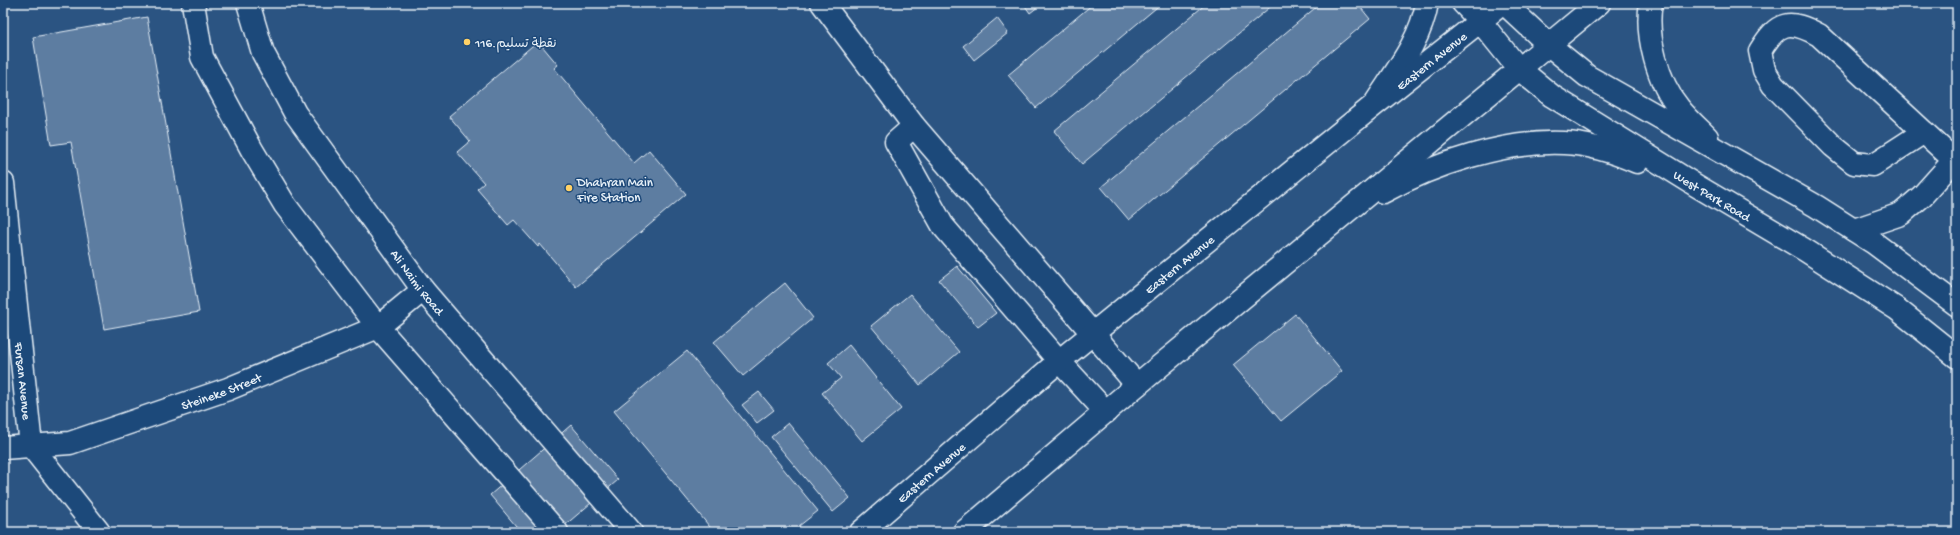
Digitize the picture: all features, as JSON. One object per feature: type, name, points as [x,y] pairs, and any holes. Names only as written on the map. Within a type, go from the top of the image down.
[{"type":"main road","points":[[193,3],[202,57],[252,150],[285,205],[378,327],[558,532]]},
{"type":"main road","name":"Ali Naimi Road","points":[[248,3],[263,53],[295,113],[423,290],[631,532]]},
{"type":"main road","points":[[822,3],[914,126],[1137,384]]},
{"type":"main road","points":[[1373,106],[1413,44],[1425,17],[1427,3]]},
{"type":"main road","name":"West Park Road","points":[[1463,3],[1480,21],[1518,68],[1552,96],[1697,186],[1805,250],[1897,309],[1957,357]]},
{"type":"main road","points":[[1504,3],[1549,45],[1587,76],[1816,206],[1854,230],[1928,282],[1957,305]]},
{"type":"main road","name":"Eastern Avenue","points":[[862,532],[1059,361],[1373,106],[1504,3]]},
{"type":"main road","points":[[964,532],[1137,384],[1518,68],[1549,45],[1599,3]]},
{"type":"main road","points":[[1651,3],[1649,11],[1651,38],[1658,72],[1678,107],[1724,155]]},
{"type":"main road","points":[[1854,230],[1901,214],[1922,196],[1956,158],[1924,132],[1819,35],[1800,25],[1784,26],[1770,34],[1760,51],[1764,70],[1773,85],[1833,146],[1854,163],[1873,165],[1924,132]]},
{"type":"main road","points":[[914,126],[896,142],[943,226],[1059,361],[1106,412]]},
{"type":"main road","points":[[1334,220],[1406,179],[1485,152],[1530,145],[1564,143],[1608,150],[1697,186]]},
{"type":"main road","name":"Fursan Avenue","points":[[3,184],[31,446]]},
{"type":"main road","name":"Steineke Street","points":[[3,448],[70,443],[221,391],[378,327],[423,290]]},
{"type":"main road","points":[[31,446],[99,532]]},
{"type":"building","points":[[1023,3],[1043,3],[1030,13]]},
{"type":"building","points":[[1094,3],[1162,3],[1036,108],[1008,75]]},
{"type":"building","points":[[1207,3],[1275,3],[1082,164],[1054,131]]},
{"type":"building","points":[[1321,3],[1357,3],[1370,19],[1129,220],[1101,187]]},
{"type":"building","points":[[147,17],[199,312],[104,329],[71,142],[51,145],[33,37]]},
{"type":"building","points":[[997,18],[1008,33],[974,60],[963,46]]},
{"type":"building","points":[[538,41],[558,65],[554,68],[634,163],[649,150],[686,194],[576,287],[540,244],[538,247],[514,220],[508,225],[477,189],[484,183],[457,152],[470,141],[449,116]]},
{"type":"building","points":[[957,266],[996,313],[978,327],[939,280]]},
{"type":"building","points":[[785,283],[813,318],[743,376],[714,342]]},
{"type":"building","points":[[910,294],[959,352],[920,385],[871,326]]},
{"type":"building","points":[[1295,314],[1342,371],[1281,421],[1233,365]]},
{"type":"building","points":[[849,345],[901,409],[862,441],[822,393],[841,378],[828,363]]},
{"type":"building","points":[[687,351],[818,511],[799,526],[804,532],[714,532],[614,411]]},
{"type":"building","points":[[759,392],[774,410],[757,423],[742,405]]},
{"type":"building","points":[[788,423],[850,498],[833,512],[771,437]]},
{"type":"building","points":[[571,425],[618,480],[557,532],[521,532],[490,495]]},
{"type":"place","name":"نقطة تسليم.116","points":[[467,42]]},
{"type":"place","name":"Dhahran Main Fire Station","points":[[569,188]]}]
